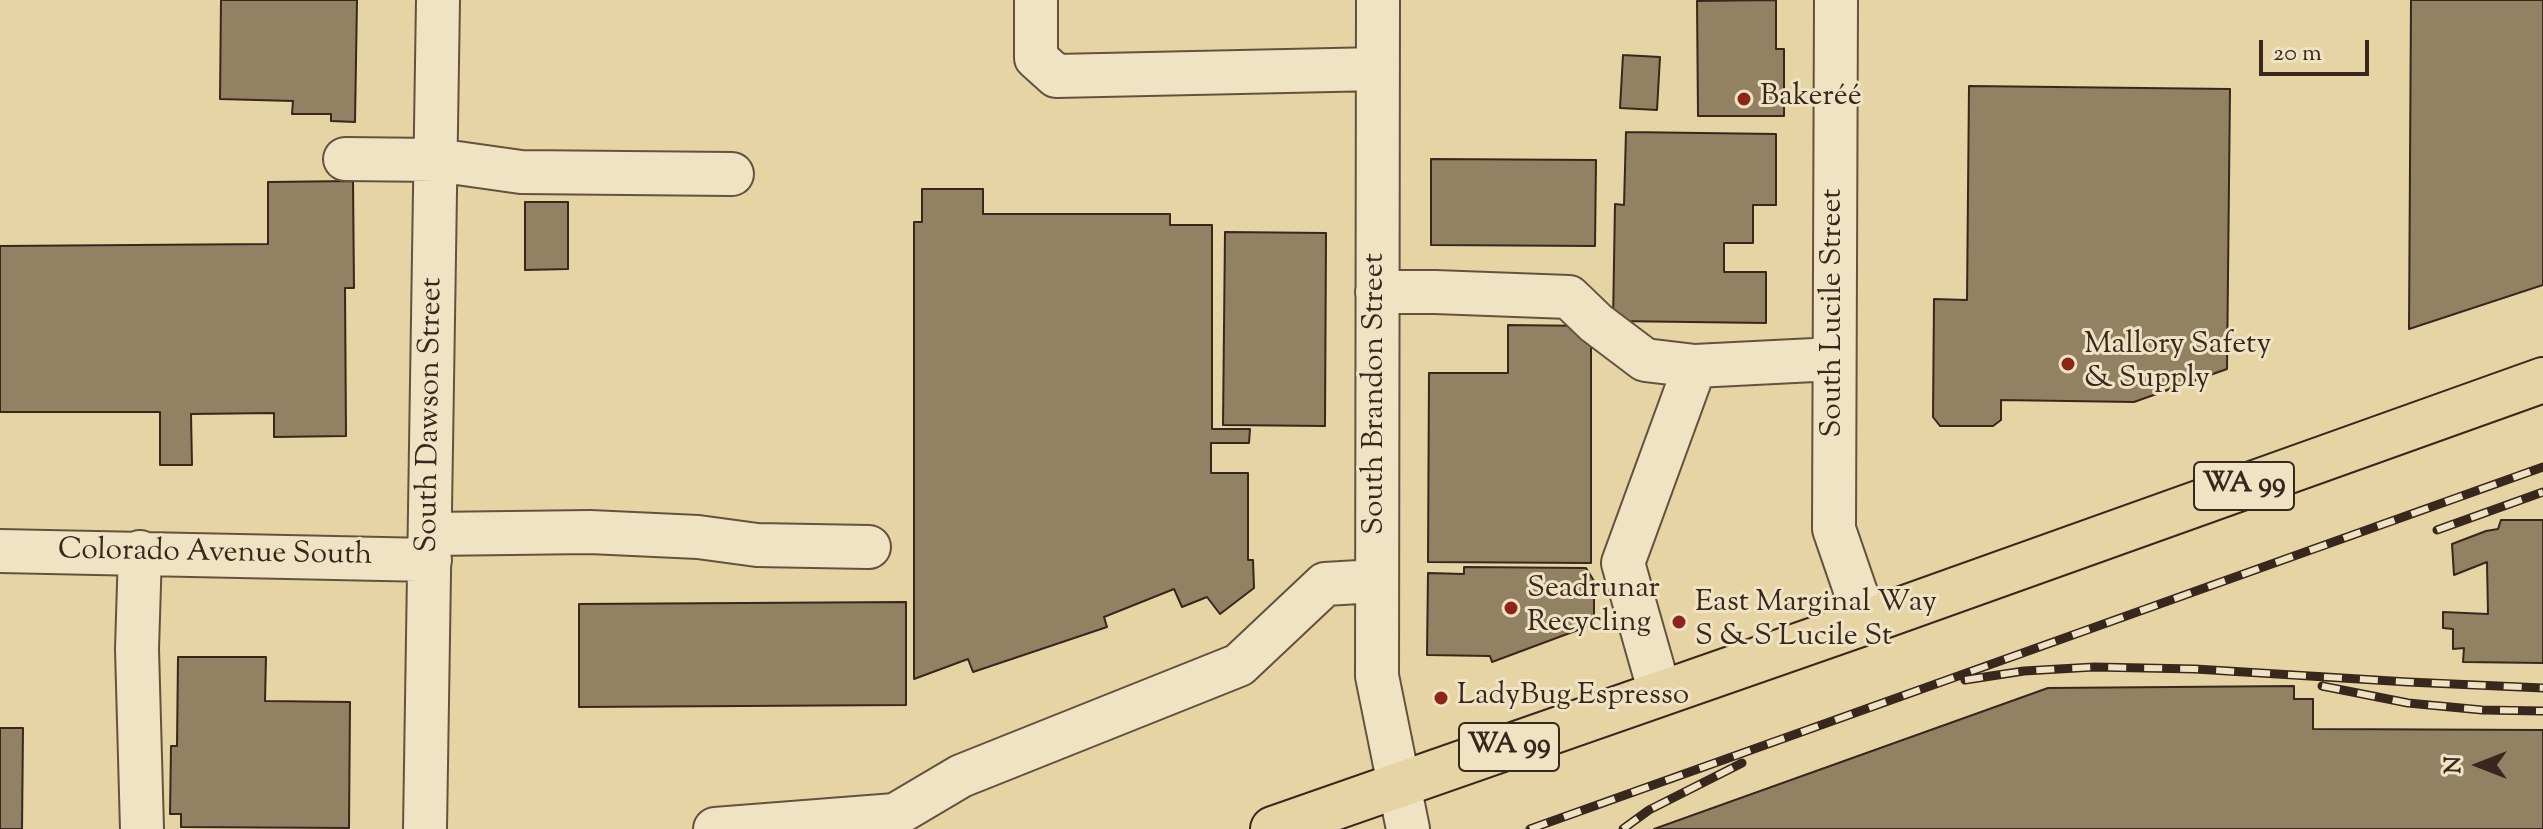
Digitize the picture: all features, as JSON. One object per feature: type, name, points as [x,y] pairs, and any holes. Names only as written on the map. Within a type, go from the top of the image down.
[{"type":"highway","name":"WA 99","points":[[1273,829],[1866,622],[2543,380]]},
{"type":"street","name":"South Dawson Street","points":[[425,829],[438,0]]},
{"type":"street","points":[[1036,0],[1036,58],[1056,76],[1378,69]]},
{"type":"street","name":"South Brandon Street","points":[[1378,0],[1377,676],[1408,829]]},
{"type":"street","name":"South Lucile Street","points":[[1836,0],[1834,529],[1866,622]]},
{"type":"street","points":[[345,159],[436,160],[521,172],[732,174]]},
{"type":"street","points":[[1377,292],[1569,297],[1596,323],[1645,360],[1695,366],[1834,359]]},
{"type":"street","points":[[1660,693],[1623,563],[1695,366]]},
{"type":"street","name":"Colorado Avenue South","points":[[0,551],[430,547],[590,532],[698,537],[757,545],[869,547]]},
{"type":"street","points":[[140,552],[137,649],[142,829]]},
{"type":"street","points":[[715,829],[895,815],[961,776],[1239,665],[1325,584],[1376,581]]},
{"type":"building","points":[[221,0],[357,0],[355,122],[331,121],[331,114],[292,114],[293,101],[220,99]]},
{"type":"building","points":[[1776,0],[1776,49],[1784,49],[1784,116],[1698,116],[1697,1]]},
{"type":"building","points":[[2411,0],[2543,0],[2543,285],[2409,329]]},
{"type":"building","points":[[1623,55],[1660,57],[1657,110],[1620,108]]},
{"type":"building","points":[[1969,86],[2230,89],[2227,369],[2134,402],[2001,400],[2001,420],[1993,426],[1940,426],[1933,417],[1934,299],[1967,300]]},
{"type":"building","points":[[1626,132],[1776,134],[1776,205],[1753,205],[1753,243],[1724,243],[1724,272],[1766,272],[1766,323],[1613,321],[1615,204],[1624,205]]},
{"type":"building","points":[[1431,159],[1596,160],[1595,246],[1431,245]]},
{"type":"building","points":[[353,181],[354,288],[345,288],[346,436],[274,437],[274,413],[191,414],[192,465],[160,465],[160,412],[0,412],[0,246],[268,244],[268,182]]},
{"type":"building","points":[[922,189],[983,189],[983,214],[1170,214],[1170,225],[1212,225],[1212,429],[1250,429],[1249,443],[1211,443],[1211,473],[1248,473],[1248,560],[1253,560],[1254,588],[1220,614],[1207,597],[1182,607],[1174,589],[1104,617],[1107,627],[973,672],[968,659],[914,679],[914,222],[922,222]]},
{"type":"building","points":[[525,202],[568,202],[568,269],[525,270]]},
{"type":"building","points":[[1225,232],[1326,233],[1325,426],[1223,425]]},
{"type":"building","points":[[1508,325],[1591,326],[1591,563],[1428,562],[1429,373],[1508,373]]},
{"type":"building","points":[[2501,520],[2543,520],[2543,663],[2463,662],[2464,648],[2453,649],[2453,629],[2443,628],[2443,612],[2488,614],[2487,562],[2454,575],[2452,544],[2498,529]]},
{"type":"building","points":[[1464,567],[1586,568],[1594,581],[1594,624],[1492,662],[1490,656],[1427,655],[1428,573],[1464,574]]},
{"type":"building","points":[[906,602],[906,705],[579,707],[579,604]]},
{"type":"building","points":[[178,657],[266,657],[265,701],[350,702],[349,828],[181,827],[181,814],[170,814],[171,746],[177,746]]},
{"type":"building","points":[[2294,686],[2294,699],[2313,699],[2313,729],[2543,730],[2543,829],[1654,829],[2048,688]]},
{"type":"building","points":[[0,728],[23,728],[22,829],[0,829]]},
{"type":"railway","points":[[1530,829],[2543,467]]},
{"type":"railway","points":[[2437,530],[2543,492]]},
{"type":"railway","points":[[1965,680],[2024,671],[2094,667],[2195,669],[2543,688]]},
{"type":"railway","points":[[2322,686],[2408,703],[2482,710],[2543,711]]},
{"type":"railway","points":[[1623,829],[1649,810],[1742,763]]},
{"type":"place","name":"Bakeréé","points":[[1744,99]]},
{"type":"place","name":"Mallory Safety & Supply","points":[[2068,364]]},
{"type":"place","name":"Seadrunar Recycling","points":[[1511,608]]},
{"type":"place","name":"East Marginal Way S & S Lucile St","points":[[1679,622]]},
{"type":"place","name":"LadyBug Espresso","points":[[1441,698]]}]
